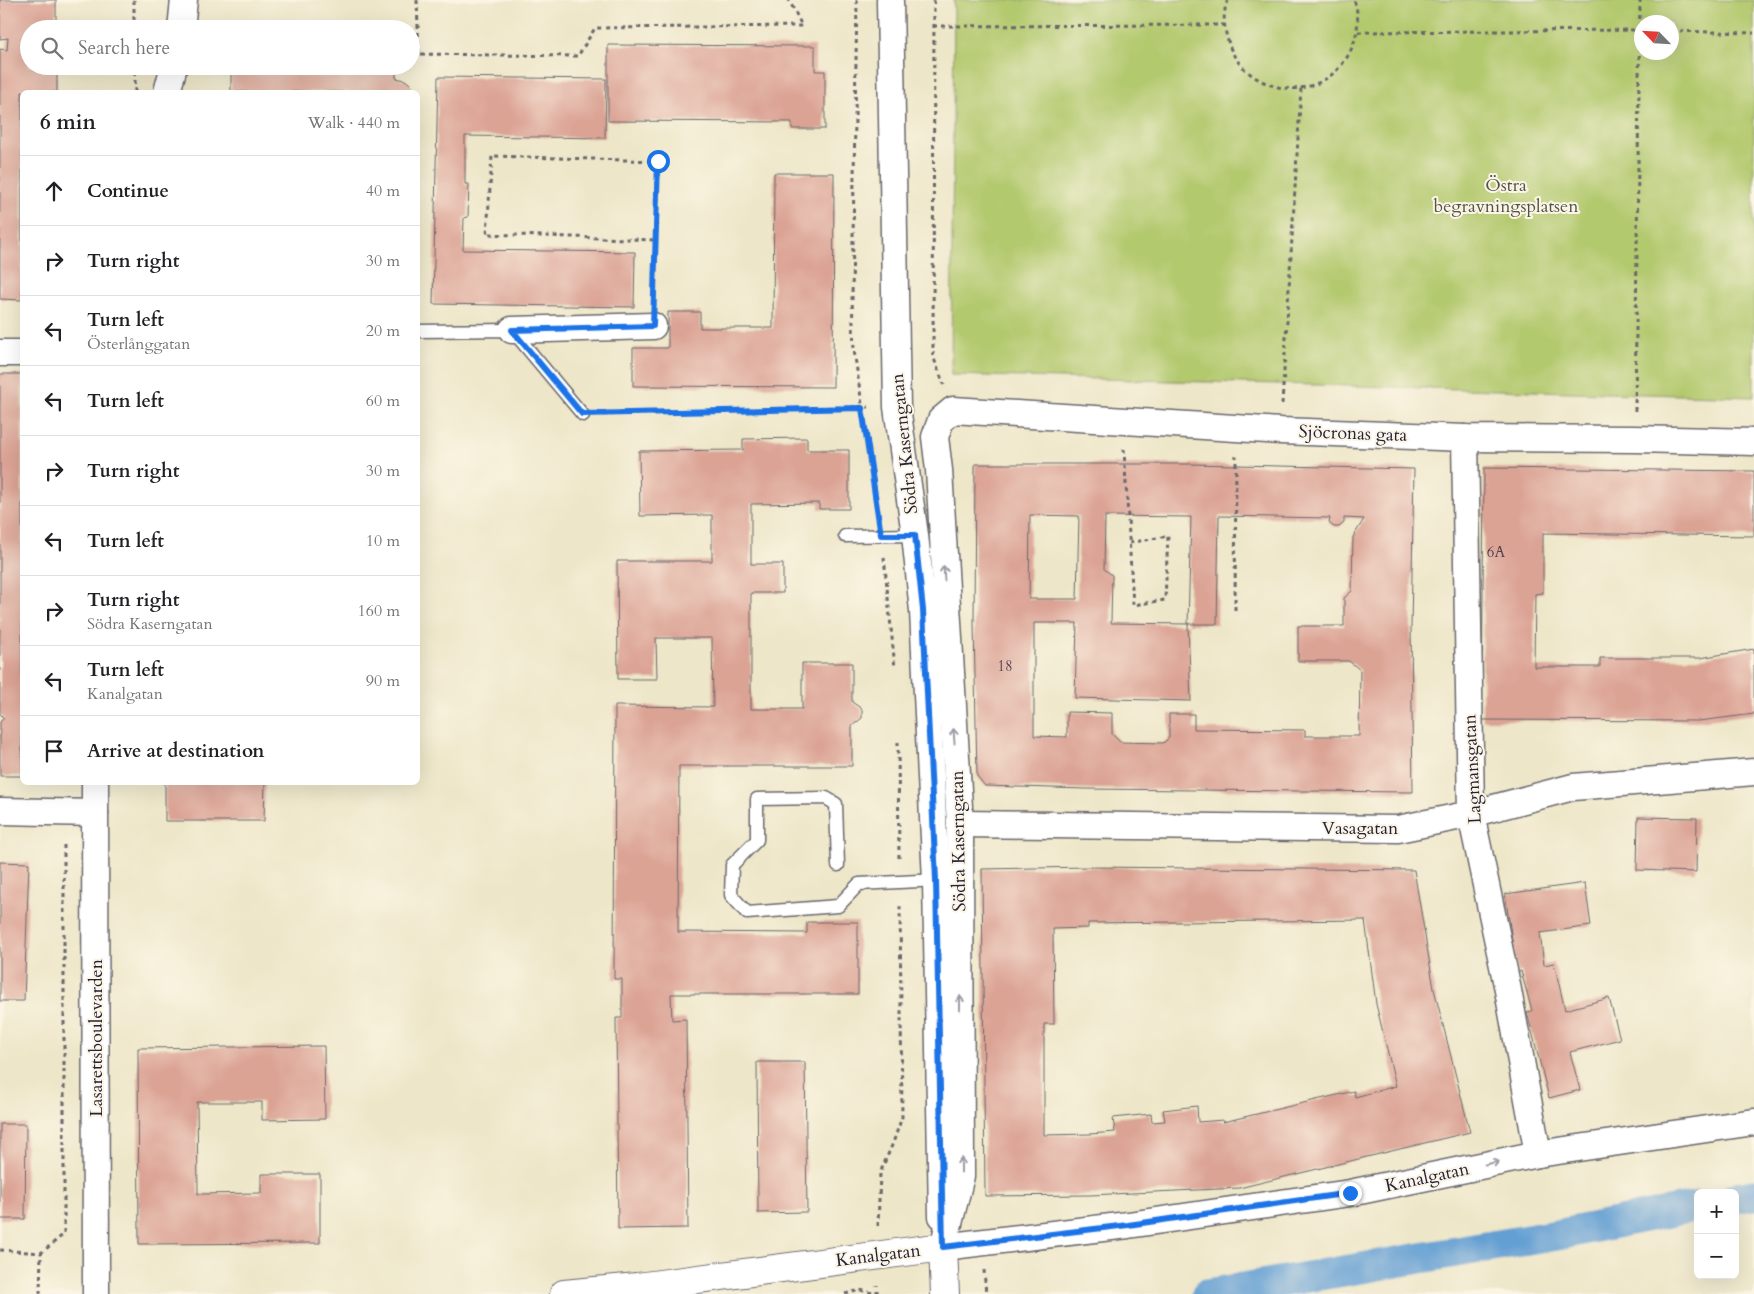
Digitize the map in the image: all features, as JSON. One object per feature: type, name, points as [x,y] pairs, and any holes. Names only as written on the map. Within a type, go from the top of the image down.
[{"type":"street","points":[[182,20],[184,0]]},
{"type":"street","name":"Södra Kaserngatan","points":[[890,0],[896,407],[915,535],[948,880],[943,1247],[945,1294]]},
{"type":"street","points":[[168,90],[172,75]]},
{"type":"street","points":[[512,330],[653,326]]},
{"type":"street","points":[[0,352],[20,353]]},
{"type":"street","name":"Södra Kaserngatan","points":[[948,880],[960,824],[935,437],[941,420],[953,410]]},
{"type":"street","name":"Sjöcronas gata","points":[[953,410],[1280,431],[1465,438],[1754,442]]},
{"type":"street","name":"Lagmansgatan","points":[[1465,438],[1470,814],[1507,986],[1538,1154]]},
{"type":"street","name":"Vasagatan","points":[[960,824],[1398,829],[1470,814],[1573,787],[1754,772]]},
{"type":"street","name":"Lasarettsboulevarden","points":[[95,785],[96,1294]]},
{"type":"street","points":[[0,811],[95,813]]},
{"type":"street","name":"Kanalgatan","points":[[564,1294],[637,1287],[877,1255],[1128,1225],[1350,1193],[1538,1154],[1754,1122]]},
{"type":"lane","points":[[420,331],[512,330],[582,414]]},
{"type":"lane","points":[[845,536],[942,535]]},
{"type":"lane","points":[[838,865],[836,804],[826,798],[757,799],[757,840],[732,865],[731,895],[747,913],[838,906],[858,884],[948,880]]},
{"type":"path","points":[[134,0],[134,20]]},
{"type":"path","points":[[418,0],[418,20]]},
{"type":"path","points":[[420,54],[578,56],[595,28],[802,26],[790,0]]},
{"type":"path","points":[[857,0],[852,298],[854,350],[881,535],[895,672]]},
{"type":"path","points":[[934,0],[933,356],[953,410]]},
{"type":"path","points":[[1228,0],[1224,25],[1231,53],[1248,74],[1274,87],[1301,88],[1322,82],[1339,69],[1351,52],[1358,32],[1357,8],[1354,0]]},
{"type":"path","points":[[1640,0],[1640,15]]},
{"type":"path","points":[[933,26],[1224,25]]},
{"type":"path","points":[[1358,32],[1634,30]]},
{"type":"path","points":[[1679,31],[1754,33]]},
{"type":"path","points":[[1635,439],[1640,60]]},
{"type":"path","points":[[135,75],[135,90]]},
{"type":"path","points":[[1280,431],[1301,88]]},
{"type":"path","points":[[653,326],[656,240],[658,161],[492,156],[487,234],[656,240]]},
{"type":"path","points":[[582,414],[896,407]]},
{"type":"path","points":[[1123,421],[1129,542],[1133,605],[1164,600],[1168,536],[1129,542]]},
{"type":"path","points":[[1235,610],[1236,428]]},
{"type":"path","points":[[845,1294],[860,1290],[877,1294],[880,1172],[902,1117],[898,738]]},
{"type":"path","points":[[0,1250],[40,1253],[64,1234],[64,812]]},
{"type":"path","points":[[40,1253],[40,1294]]},
{"type":"green space","name":"Östra begravningsplatsen","points":[[954,0],[1754,0],[1754,397],[951,375]]},
{"type":"building","points":[[0,0],[56,0],[56,20],[20,20],[20,75],[57,75],[57,90],[20,90],[20,300],[0,299],[0,49],[7,50],[8,38],[0,39]]},
{"type":"building","points":[[608,45],[815,46],[815,71],[825,71],[825,129],[792,129],[792,122],[608,121]]},
{"type":"building","points":[[231,75],[396,75],[396,78],[405,80],[410,84],[413,90],[231,90]]},
{"type":"building","points":[[438,77],[606,79],[605,138],[465,136],[465,184],[469,184],[468,217],[464,218],[463,250],[635,252],[634,307],[433,304]]},
{"type":"building","points":[[774,173],[834,173],[833,387],[633,386],[633,348],[668,348],[668,312],[700,312],[700,328],[773,328]]},
{"type":"building","points":[[0,374],[20,374],[20,776],[0,776],[0,722],[4,718],[0,714]]},
{"type":"building","points":[[807,438],[807,450],[849,450],[849,509],[819,509],[819,503],[751,504],[751,564],[783,564],[783,593],[751,593],[751,709],[802,709],[802,663],[852,663],[852,702],[862,709],[862,718],[852,726],[852,766],[679,766],[678,932],[807,933],[807,922],[858,922],[858,994],[671,994],[672,1020],[686,1019],[688,1228],[618,1229],[616,1018],[622,1018],[622,979],[614,979],[615,706],[713,707],[712,638],[656,638],[657,679],[618,679],[617,561],[712,561],[712,515],[640,516],[639,451],[743,450],[743,439]]},
{"type":"building","points":[[975,464],[1191,464],[1414,469],[1411,627],[1413,792],[1086,789],[985,786],[977,776],[974,623]],"holes":[[[1030,515],[1079,516],[1077,599],[1029,599]],[[1105,516],[1191,517],[1188,624],[1111,623],[1112,575],[1104,569]],[[1219,516],[1330,518],[1329,523],[1334,527],[1339,527],[1344,523],[1344,518],[1364,519],[1353,537],[1352,591],[1344,598],[1344,626],[1298,626],[1298,661],[1349,661],[1360,670],[1359,736],[1305,736],[1305,730],[1194,729],[1194,714],[1169,714],[1169,738],[1163,743],[1120,742],[1112,734],[1112,713],[1067,712],[1067,737],[1034,736],[1034,623],[1077,623],[1075,698],[1191,701],[1188,624],[1217,624]]]},
{"type":"building","points":[[1484,468],[1754,471],[1754,536],[1543,533],[1543,593],[1535,594],[1534,667],[1600,667],[1600,658],[1700,658],[1754,649],[1754,714],[1699,721],[1482,720]]},
{"type":"building","points":[[165,785],[265,785],[264,821],[165,821]]},
{"type":"building","points":[[1638,817],[1697,818],[1696,872],[1637,870]]},
{"type":"building","points":[[0,862],[29,863],[24,1001],[0,1001]]},
{"type":"building","points":[[1087,867],[1414,870],[1434,989],[1470,1132],[1239,1188],[1090,1195],[985,1196],[982,869]],"holes":[[[1365,920],[1376,1004],[1396,1086],[1355,1097],[1354,1091],[1223,1122],[1223,1120],[1198,1122],[1197,1106],[1163,1110],[1165,1121],[1152,1122],[1151,1114],[1113,1118],[1115,1132],[1044,1135],[1044,1024],[1054,1024],[1053,929],[1088,928],[1088,923]]]},
{"type":"building","points":[[1585,883],[1591,926],[1540,933],[1544,965],[1554,963],[1565,1010],[1609,998],[1620,1039],[1570,1052],[1580,1090],[1549,1098],[1527,1012],[1532,1011],[1521,971],[1517,973],[1505,894]]},
{"type":"building","points":[[324,1046],[325,1119],[262,1120],[262,1102],[197,1102],[198,1194],[261,1193],[261,1174],[320,1174],[320,1243],[139,1244],[138,1048]]},
{"type":"building","points":[[757,1062],[805,1062],[807,1212],[758,1213]]},
{"type":"building","points":[[0,1124],[26,1124],[25,1219],[0,1219]]},
{"type":"waterway","points":[[1739,1197],[1754,1195]]},
{"type":"waterway","points":[[1207,1294],[1557,1235],[1694,1207]]},
{"type":"route","points":[[658,161],[653,326],[512,330],[582,414],[862,408],[881,535],[915,535],[923,610],[936,880],[943,1247],[1128,1225],[1350,1193]]}]
